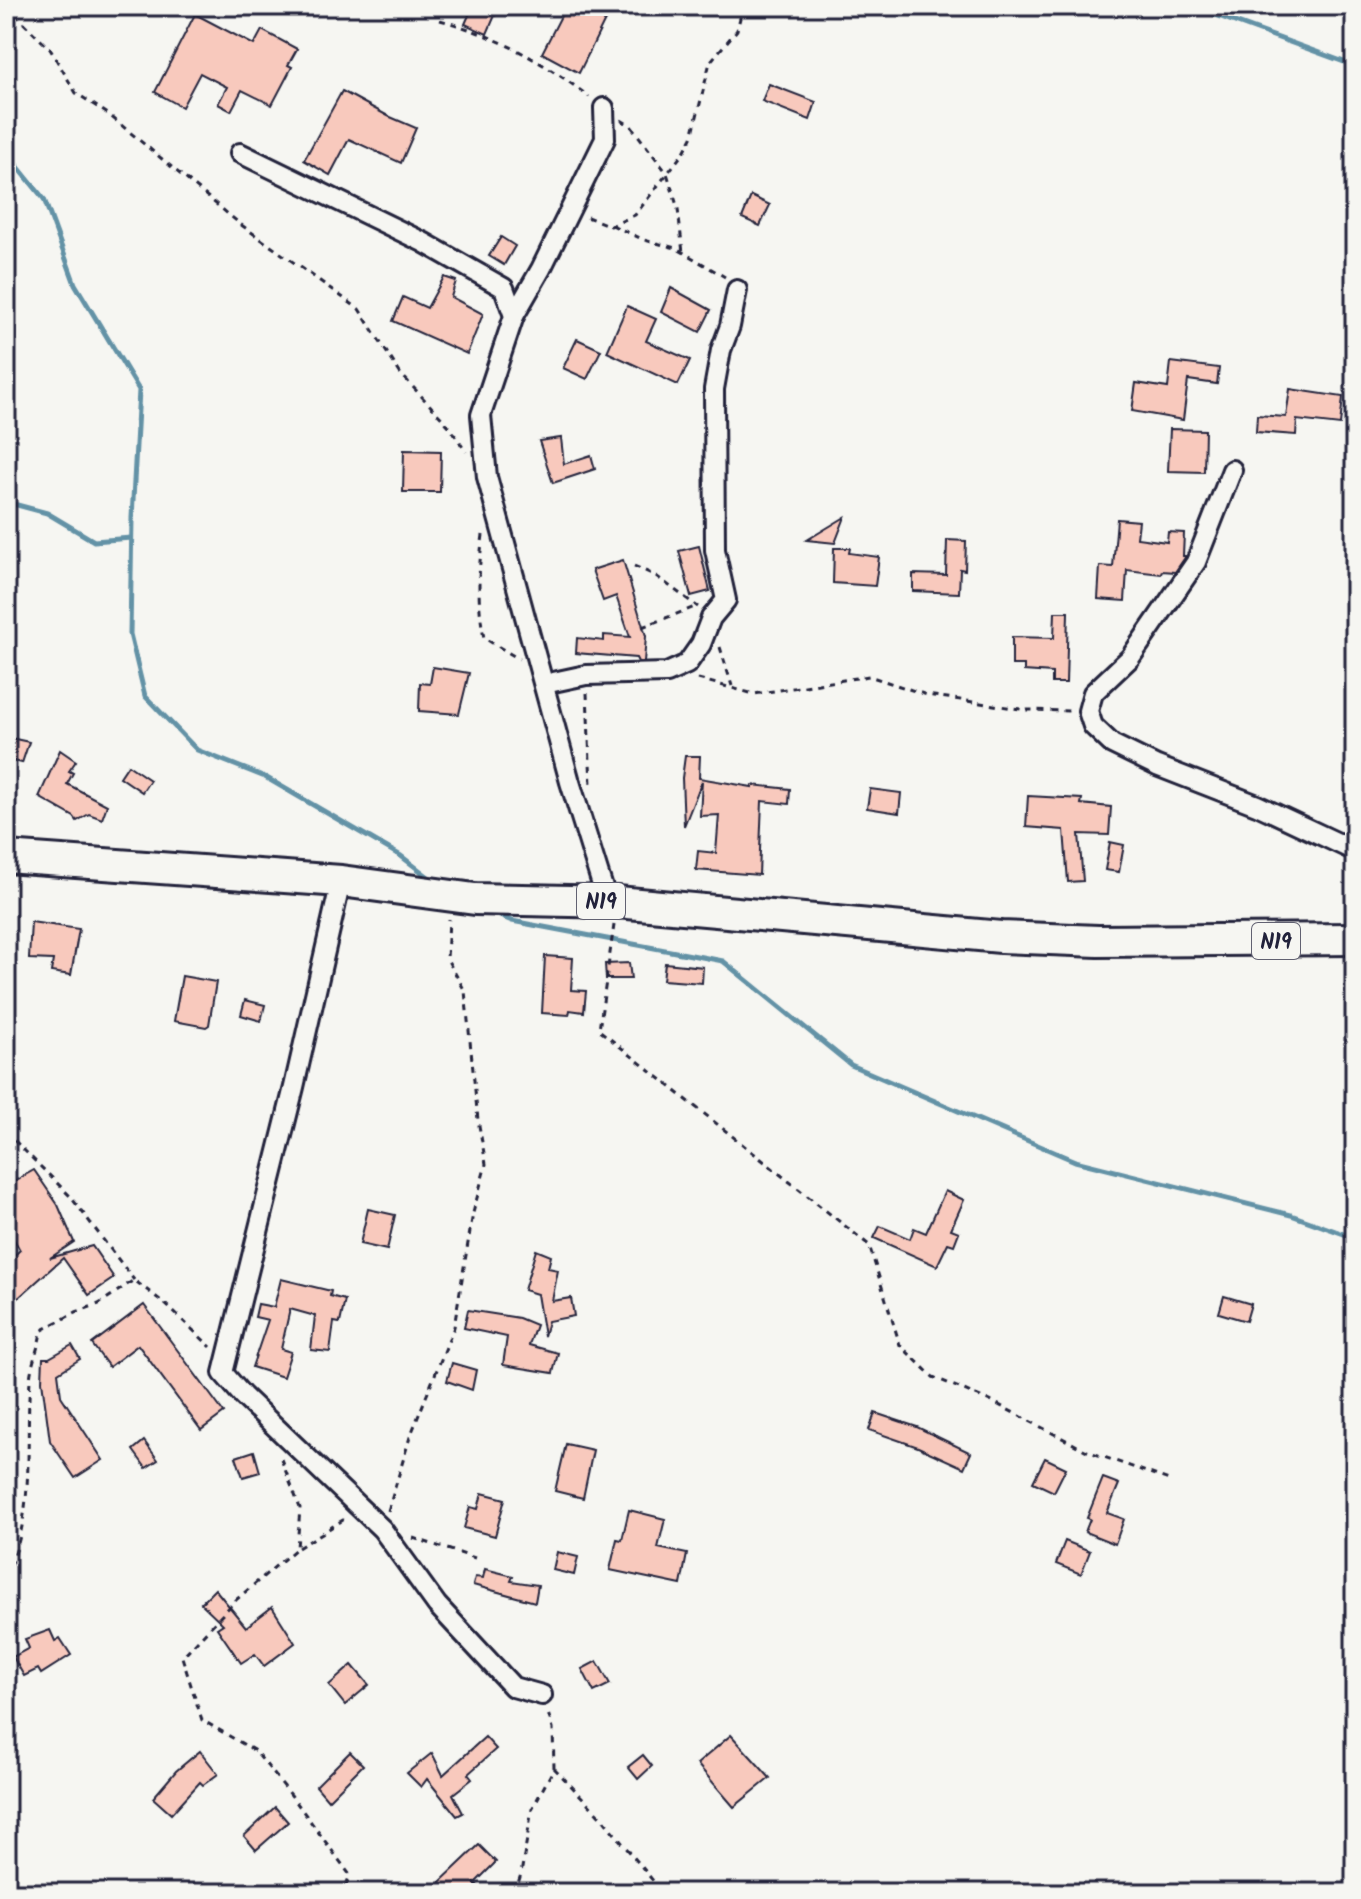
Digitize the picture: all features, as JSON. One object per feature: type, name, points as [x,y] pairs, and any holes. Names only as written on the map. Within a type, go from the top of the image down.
[{"type":"main road","name":"N19","points":[[6,857],[341,881],[475,899],[612,902],[1001,937],[1098,941],[1355,939]]},
{"type":"street","points":[[604,108],[605,139],[563,227],[514,316],[481,415],[487,477],[570,782],[612,902]]},
{"type":"street","points":[[240,153],[423,242],[504,288],[514,316]]},
{"type":"street","points":[[544,684],[586,675],[667,673],[687,664],[701,644],[711,618],[726,600],[715,550],[714,389],[737,290]]},
{"type":"street","points":[[1232,470],[1196,562],[1130,658],[1093,693],[1088,711],[1093,726],[1112,744],[1157,766],[1257,805],[1355,851]]},
{"type":"street","points":[[341,881],[223,1373],[243,1396],[382,1529],[437,1605],[513,1687],[542,1695]]},
{"type":"path","points":[[6,6],[50,49],[76,93],[108,114],[240,224],[359,309],[400,373],[449,426],[471,459]]},
{"type":"path","points":[[612,225],[635,215],[684,152],[692,137],[710,62],[737,30],[743,6]]},
{"type":"path","points":[[563,227],[589,217],[644,240],[676,248],[729,280],[737,290]]},
{"type":"path","points":[[484,527],[478,568],[479,611],[484,638],[521,660],[538,664]]},
{"type":"path","points":[[642,627],[697,606]]},
{"type":"path","points":[[667,673],[732,686],[754,694],[869,676],[927,695],[1027,710],[1088,711]]},
{"type":"path","points":[[586,675],[591,792]]},
{"type":"path","points":[[382,1529],[410,1437],[454,1327],[473,1213],[486,1164],[478,1120],[465,991],[447,959],[450,896]]},
{"type":"path","points":[[612,902],[599,1030],[869,1245],[900,1345],[933,1377],[995,1403],[1087,1451],[1169,1480]]},
{"type":"path","points":[[6,1132],[70,1196],[134,1280],[211,1345],[223,1373]]},
{"type":"path","points":[[6,1577],[25,1524],[30,1376],[41,1331],[76,1312],[99,1304],[134,1280]]},
{"type":"path","points":[[281,1459],[300,1508],[297,1548]]},
{"type":"path","points":[[343,1893],[350,1875],[282,1784],[255,1751],[202,1720],[182,1657],[237,1599],[297,1548],[343,1520],[475,1558]]},
{"type":"path","points":[[515,1893],[532,1809],[554,1768],[553,1729],[542,1695]]},
{"type":"path","points":[[554,1768],[602,1818],[663,1893]]},
{"type":"building","points":[[473,6],[499,6],[487,34],[465,24]]},
{"type":"building","points":[[566,6],[612,6],[579,73],[542,53]]},
{"type":"building","points":[[195,14],[254,45],[262,30],[297,49],[288,65],[292,67],[272,105],[242,90],[231,111],[218,104],[227,87],[200,73],[182,107],[155,92]]},
{"type":"building","points":[[769,84],[816,102],[810,120],[762,101]]},
{"type":"building","points":[[342,91],[416,128],[401,163],[349,139],[330,175],[304,160]]},
{"type":"building","points":[[751,196],[770,205],[760,226],[742,218]]},
{"type":"building","points":[[501,237],[515,246],[504,265],[489,256]]},
{"type":"building","points":[[444,277],[456,281],[451,297],[483,314],[467,354],[393,321],[403,297],[427,308]]},
{"type":"building","points":[[671,288],[711,310],[700,332],[661,312]]},
{"type":"building","points":[[627,306],[656,319],[646,341],[690,360],[678,385],[607,352]]},
{"type":"building","points":[[577,339],[601,350],[587,379],[563,368]]},
{"type":"building","points":[[1171,362],[1219,368],[1217,384],[1188,380],[1183,420],[1132,411],[1136,383],[1168,388]]},
{"type":"building","points":[[1290,389],[1343,397],[1340,425],[1297,420],[1296,435],[1256,432],[1257,415],[1286,417]]},
{"type":"building","points":[[1170,429],[1205,430],[1204,472],[1168,471]]},
{"type":"building","points":[[561,438],[564,464],[591,455],[595,469],[553,483],[539,441]]},
{"type":"building","points":[[404,450],[441,451],[440,492],[403,492]]},
{"type":"building","points":[[845,517],[835,543],[807,540]]},
{"type":"building","points":[[1117,519],[1139,521],[1137,538],[1167,542],[1168,532],[1184,533],[1183,556],[1186,556],[1175,572],[1162,571],[1161,574],[1127,570],[1125,601],[1098,599],[1100,566],[1113,567]]},
{"type":"building","points":[[947,540],[966,541],[965,570],[960,569],[959,593],[913,591],[913,574],[946,575]]},
{"type":"building","points":[[699,546],[710,591],[691,596],[679,551]]},
{"type":"building","points":[[834,548],[850,548],[849,553],[879,557],[875,586],[833,583]]},
{"type":"building","points":[[623,560],[646,636],[644,662],[638,662],[636,658],[576,653],[577,638],[604,641],[604,635],[630,637],[616,596],[603,601],[592,570]]},
{"type":"building","points":[[1055,612],[1068,612],[1066,683],[1052,683],[1052,673],[1024,671],[1024,665],[1012,665],[1012,637],[1054,638]]},
{"type":"building","points":[[433,667],[469,673],[459,714],[419,711],[420,683],[430,684]]},
{"type":"building","points":[[6,737],[29,742],[22,763],[6,759]]},
{"type":"building","points":[[60,750],[76,761],[69,771],[73,773],[67,784],[107,805],[102,819],[89,814],[77,821],[39,797]]},
{"type":"building","points":[[685,756],[700,756],[699,778],[752,787],[790,789],[789,804],[762,801],[759,875],[696,870],[698,851],[716,853],[719,815],[700,816],[702,781],[684,826],[682,778]]},
{"type":"building","points":[[128,765],[150,780],[142,792],[120,777]]},
{"type":"building","points":[[870,789],[901,793],[899,813],[867,808]]},
{"type":"building","points":[[1028,796],[1082,799],[1081,804],[1111,807],[1109,835],[1079,834],[1083,881],[1068,882],[1064,830],[1026,827]]},
{"type":"building","points":[[1110,842],[1124,845],[1119,872],[1105,870]]},
{"type":"building","points":[[31,922],[79,929],[71,975],[51,972],[53,960],[29,959]]},
{"type":"building","points":[[545,956],[573,958],[571,990],[586,991],[584,1012],[570,1010],[569,1015],[542,1013]]},
{"type":"building","points":[[629,963],[631,979],[606,979],[605,964]]},
{"type":"building","points":[[665,963],[703,967],[702,983],[663,980]]},
{"type":"building","points":[[182,976],[216,982],[209,1025],[206,1027],[174,1021]]},
{"type":"building","points":[[245,1000],[265,1005],[261,1021],[241,1015]]},
{"type":"building","points":[[34,1170],[58,1205],[74,1242],[50,1258],[92,1246],[114,1278],[89,1295],[63,1258],[6,1309],[6,1263],[20,1250],[6,1225],[6,1186]]},
{"type":"building","points":[[945,1191],[964,1200],[951,1229],[959,1232],[954,1245],[948,1243],[937,1266],[874,1238],[880,1226],[910,1239],[914,1228],[926,1233]]},
{"type":"building","points":[[368,1209],[395,1215],[387,1250],[360,1244]]},
{"type":"building","points":[[536,1250],[551,1256],[548,1268],[558,1270],[552,1301],[571,1298],[574,1316],[548,1321],[544,1336],[537,1294],[524,1290]]},
{"type":"building","points":[[281,1279],[331,1291],[330,1296],[345,1300],[340,1323],[334,1322],[330,1352],[311,1350],[315,1316],[290,1309],[281,1349],[291,1352],[283,1377],[252,1367],[268,1320],[255,1317],[258,1304],[274,1307]]},
{"type":"building","points":[[1224,1296],[1251,1304],[1246,1321],[1219,1313]]},
{"type":"building","points":[[144,1305],[224,1413],[201,1430],[138,1345],[109,1367],[92,1344]]},
{"type":"building","points":[[468,1310],[519,1318],[536,1325],[529,1345],[558,1353],[553,1373],[503,1365],[507,1337],[464,1328]]},
{"type":"building","points":[[72,1345],[80,1359],[58,1373],[61,1396],[103,1460],[75,1478],[50,1441],[42,1381],[43,1358],[49,1358]]},
{"type":"building","points":[[452,1363],[476,1370],[472,1390],[447,1381]]},
{"type":"building","points":[[875,1413],[917,1427],[971,1453],[964,1468],[918,1447],[869,1430]]},
{"type":"building","points":[[144,1441],[158,1460],[146,1468],[133,1450]]},
{"type":"building","points":[[566,1444],[593,1450],[583,1498],[555,1491]]},
{"type":"building","points":[[254,1451],[260,1472],[243,1477],[236,1457]]},
{"type":"building","points":[[1045,1458],[1066,1468],[1054,1492],[1033,1482]]},
{"type":"building","points":[[1103,1478],[1119,1484],[1107,1513],[1124,1519],[1115,1544],[1085,1532],[1090,1519],[1087,1518]]},
{"type":"building","points":[[482,1493],[505,1499],[495,1536],[464,1528],[470,1507],[478,1509]]},
{"type":"building","points":[[629,1510],[665,1519],[658,1548],[687,1554],[681,1585],[610,1570],[617,1539],[622,1540]]},
{"type":"building","points":[[1065,1541],[1090,1551],[1081,1574],[1056,1564]]},
{"type":"building","points":[[557,1552],[578,1557],[574,1575],[553,1570]]},
{"type":"building","points":[[485,1569],[513,1576],[511,1581],[538,1585],[535,1602],[473,1585],[475,1577],[483,1578]]},
{"type":"building","points":[[215,1589],[246,1627],[272,1607],[295,1643],[264,1666],[255,1654],[241,1663],[217,1628],[223,1624],[201,1603]]},
{"type":"building","points":[[50,1630],[55,1641],[60,1638],[71,1655],[41,1674],[38,1669],[24,1676],[13,1657],[29,1648],[25,1639]]},
{"type":"building","points":[[597,1661],[610,1684],[594,1692],[582,1669]]},
{"type":"building","points":[[352,1665],[369,1685],[345,1705],[329,1685]]},
{"type":"building","points":[[731,1735],[770,1778],[734,1807],[697,1764]]},
{"type":"building","points":[[485,1737],[496,1749],[468,1774],[472,1779],[453,1794],[463,1813],[457,1816],[427,1779],[421,1787],[407,1773],[432,1753],[443,1775]]},
{"type":"building","points":[[200,1751],[218,1774],[203,1785],[200,1782],[171,1814],[153,1798],[176,1771]]},
{"type":"building","points":[[350,1752],[363,1765],[328,1800],[316,1786]]},
{"type":"building","points":[[643,1755],[652,1766],[638,1779],[628,1767]]},
{"type":"building","points":[[275,1807],[288,1822],[256,1850],[244,1836]]},
{"type":"building","points":[[479,1845],[496,1862],[475,1883],[485,1893],[451,1893],[440,1882]]},
{"type":"waterway","points":[[1191,6],[1355,66]]},
{"type":"waterway","points":[[6,152],[44,199],[75,284],[139,390],[130,634],[145,696],[197,750],[265,777],[401,856],[435,882]]},
{"type":"waterway","points":[[6,502],[47,513],[94,541],[131,538]]},
{"type":"waterway","points":[[492,913],[512,921],[723,961],[851,1065],[1075,1161],[1291,1215],[1355,1238]]}]
